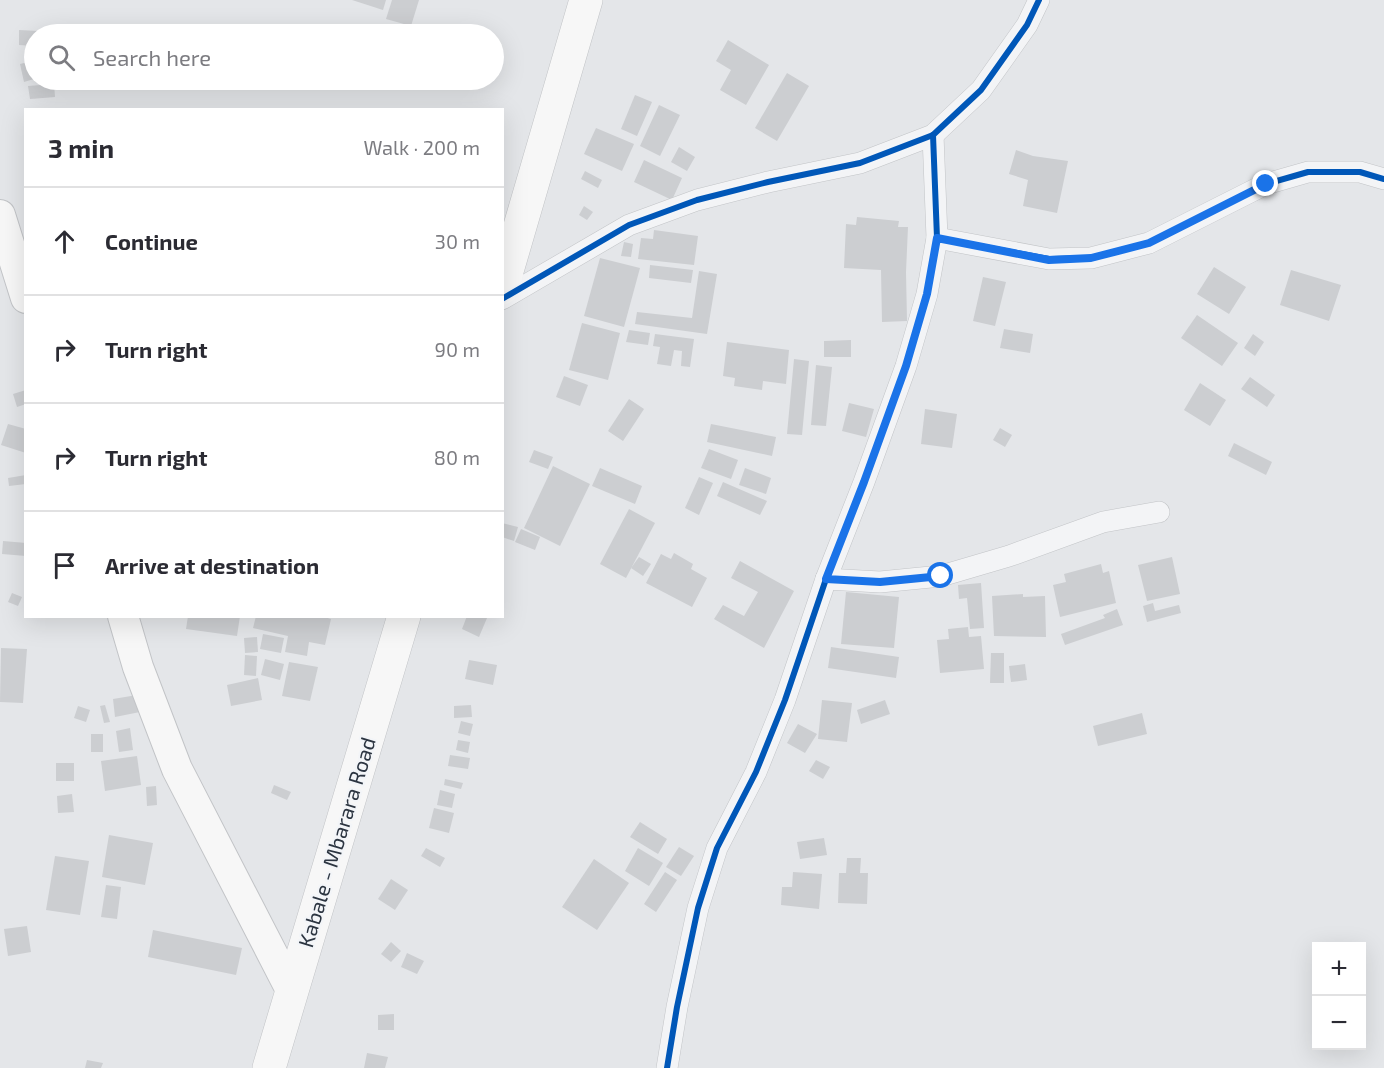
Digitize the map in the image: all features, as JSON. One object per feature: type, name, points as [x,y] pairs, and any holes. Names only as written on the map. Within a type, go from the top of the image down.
[{"type":"main road","points":[[504,281],[586,0]]},
{"type":"main road","points":[[0,215],[24,292]]},
{"type":"main road","points":[[124,618],[138,667],[177,769],[291,990]]},
{"type":"main road","name":"Kabale - Mbarara Road","points":[[269,1068],[403,618]]},
{"type":"street","points":[[504,298],[629,225],[697,200],[768,182],[860,163],[933,135],[981,90],[1027,25],[1039,0]]},
{"type":"street","points":[[667,1068],[698,908],[714,858],[756,772],[785,700],[826,579],[906,366],[927,294],[937,238],[933,135]]},
{"type":"street","points":[[937,238],[1049,260],[1091,258],[1149,243],[1266,184],[1308,172],[1360,172],[1384,179]]},
{"type":"street","points":[[826,579],[880,582],[941,576],[1009,556],[1102,522],[1159,512]]},
{"type":"building","points":[[352,0],[386,0],[383,10]]},
{"type":"building","points":[[392,0],[419,0],[412,24],[386,19]]},
{"type":"building","points":[[19,30],[24,30],[24,45],[19,45]]},
{"type":"building","points":[[728,40],[769,65],[746,105],[720,90],[731,70],[716,61]]},
{"type":"building","points":[[24,63],[24,82],[20,64]]},
{"type":"building","points":[[787,73],[809,86],[777,141],[755,128]]},
{"type":"building","points":[[29,90],[54,90],[55,97],[30,99]]},
{"type":"building","points":[[635,95],[652,102],[637,136],[621,129]]},
{"type":"building","points":[[659,105],[680,115],[660,156],[640,146]]},
{"type":"building","points":[[596,128],[634,144],[622,171],[584,154]]},
{"type":"building","points":[[679,147],[695,157],[687,171],[671,162]]},
{"type":"building","points":[[1016,150],[1033,156],[1068,161],[1057,213],[1023,206],[1028,180],[1009,174]]},
{"type":"building","points":[[644,160],[682,178],[672,200],[634,182]]},
{"type":"building","points":[[585,171],[602,180],[598,188],[581,179]]},
{"type":"building","points":[[584,206],[593,212],[587,220],[579,215]]},
{"type":"building","points":[[857,217],[899,221],[898,227],[908,227],[907,321],[882,322],[881,270],[844,268],[846,224],[856,225]]},
{"type":"building","points":[[654,230],[698,236],[694,265],[638,259],[641,238],[653,239]]},
{"type":"building","points":[[624,242],[633,244],[631,257],[621,256]]},
{"type":"building","points":[[600,258],[640,268],[624,327],[584,316]]},
{"type":"building","points":[[650,265],[693,270],[691,283],[649,278]]},
{"type":"building","points":[[1214,267],[1246,287],[1229,314],[1197,294]]},
{"type":"building","points":[[1291,270],[1341,285],[1329,321],[1280,305]]},
{"type":"building","points":[[699,271],[717,274],[707,334],[635,324],[637,312],[692,318]]},
{"type":"building","points":[[983,277],[1006,282],[995,326],[973,321]]},
{"type":"building","points":[[1197,315],[1238,343],[1222,366],[1181,338]]},
{"type":"building","points":[[582,323],[620,333],[608,380],[569,370]]},
{"type":"building","points":[[1004,329],[1033,334],[1030,353],[1000,348]]},
{"type":"building","points":[[629,330],[650,333],[648,345],[626,342]]},
{"type":"building","points":[[655,334],[694,339],[690,367],[681,366],[682,351],[674,350],[671,366],[657,364],[660,347],[653,346]]},
{"type":"building","points":[[1253,334],[1264,342],[1255,356],[1244,348]]},
{"type":"building","points":[[851,340],[851,357],[824,357],[824,341]]},
{"type":"building","points":[[727,342],[789,350],[786,384],[763,381],[762,390],[734,386],[735,378],[723,376]]},
{"type":"building","points":[[794,359],[809,361],[802,435],[787,434]]},
{"type":"building","points":[[816,365],[832,367],[826,426],[811,425]]},
{"type":"building","points":[[564,376],[588,385],[580,406],[556,397]]},
{"type":"building","points":[[1250,377],[1275,395],[1267,407],[1241,389]]},
{"type":"building","points":[[1200,383],[1226,400],[1210,426],[1184,410]]},
{"type":"building","points":[[24,391],[24,405],[17,407],[13,394]]},
{"type":"building","points":[[629,399],[644,409],[623,441],[608,431]]},
{"type":"building","points":[[849,403],[874,409],[866,437],[842,431]]},
{"type":"building","points":[[925,409],[957,414],[952,448],[921,444]]},
{"type":"building","points":[[8,424],[24,428],[24,452],[1,445]]},
{"type":"building","points":[[711,424],[776,437],[772,456],[707,442]]},
{"type":"building","points":[[1000,428],[1012,435],[1005,447],[993,440]]},
{"type":"building","points":[[1234,443],[1272,462],[1266,475],[1228,456]]},
{"type":"building","points":[[709,449],[738,460],[731,479],[701,468]]},
{"type":"building","points":[[534,450],[553,457],[548,469],[529,462]]},
{"type":"building","points":[[553,466],[590,484],[560,546],[524,528]]},
{"type":"building","points":[[600,468],[642,486],[635,504],[592,486]]},
{"type":"building","points":[[745,468],[771,478],[766,494],[739,485]]},
{"type":"building","points":[[24,475],[24,484],[9,486],[8,478]]},
{"type":"building","points":[[699,477],[713,483],[699,515],[685,508]]},
{"type":"building","points":[[723,482],[767,501],[760,515],[717,496]]},
{"type":"building","points":[[629,509],[655,523],[626,578],[600,564]]},
{"type":"building","points":[[504,524],[518,527],[514,541],[504,538]]},
{"type":"building","points":[[521,529],[540,537],[535,550],[515,542]]},
{"type":"building","points":[[3,541],[24,543],[24,556],[2,554]]},
{"type":"building","points":[[674,553],[693,564],[691,569],[707,578],[692,607],[646,583],[661,554],[671,559]]},
{"type":"building","points":[[639,557],[651,564],[643,576],[631,568]]},
{"type":"building","points":[[1172,557],[1180,594],[1147,601],[1138,565]]},
{"type":"building","points":[[740,561],[794,591],[764,648],[714,619],[723,605],[744,616],[758,592],[731,578]]},
{"type":"building","points":[[1101,564],[1103,573],[1109,571],[1116,603],[1060,617],[1053,585],[1066,582],[1064,574]]},
{"type":"building","points":[[981,583],[984,628],[970,629],[967,598],[959,599],[958,585]]},
{"type":"building","points":[[846,592],[899,597],[894,648],[841,644]]},
{"type":"building","points":[[12,593],[22,597],[18,606],[8,602]]},
{"type":"building","points":[[1023,594],[1023,597],[1045,596],[1046,637],[994,636],[992,596]]},
{"type":"building","points":[[1153,603],[1155,611],[1179,605],[1181,613],[1147,622],[1143,606]]},
{"type":"building","points":[[1117,609],[1123,625],[1065,645],[1061,634],[1105,618],[1103,615]]},
{"type":"building","points":[[188,618],[240,618],[237,636],[186,629]]},
{"type":"building","points":[[256,618],[331,619],[325,645],[309,642],[307,656],[285,652],[288,636],[253,628]]},
{"type":"building","points":[[466,618],[487,618],[479,637],[462,629]]},
{"type":"building","points":[[968,627],[969,637],[981,636],[984,669],[940,673],[937,640],[949,639],[948,629]]},
{"type":"building","points":[[263,634],[284,638],[281,653],[260,649]]},
{"type":"building","points":[[257,637],[258,652],[245,653],[244,638]]},
{"type":"building","points":[[831,647],[899,657],[896,678],[828,668]]},
{"type":"building","points":[[1,648],[27,649],[23,703],[0,702]]},
{"type":"building","points":[[991,653],[1004,653],[1004,683],[990,683]]},
{"type":"building","points":[[245,655],[257,656],[256,676],[244,675]]},
{"type":"building","points":[[265,659],[284,664],[280,680],[261,675]]},
{"type":"building","points":[[469,660],[497,665],[493,685],[465,679]]},
{"type":"building","points":[[289,662],[318,667],[310,701],[282,696]]},
{"type":"building","points":[[1025,664],[1027,680],[1011,682],[1009,666]]},
{"type":"building","points":[[258,678],[262,700],[231,706],[227,685]]},
{"type":"building","points":[[137,695],[140,712],[115,717],[113,699]]},
{"type":"building","points":[[822,700],[852,703],[847,742],[818,739]]},
{"type":"building","points":[[885,700],[890,714],[861,724],[857,710]]},
{"type":"building","points":[[105,705],[110,722],[104,723],[100,706]]},
{"type":"building","points":[[471,705],[472,717],[454,718],[454,706]]},
{"type":"building","points":[[78,706],[90,710],[86,722],[74,718]]},
{"type":"building","points":[[1142,713],[1147,734],[1098,746],[1093,726]]},
{"type":"building","points":[[461,721],[473,724],[470,736],[458,733]]},
{"type":"building","points":[[798,724],[817,734],[805,753],[787,743]]},
{"type":"building","points":[[130,728],[133,750],[119,752],[116,731]]},
{"type":"building","points":[[91,734],[103,734],[103,752],[91,752]]},
{"type":"building","points":[[458,740],[470,742],[468,753],[456,750]]},
{"type":"building","points":[[450,755],[470,758],[468,769],[448,766]]},
{"type":"building","points":[[137,756],[141,785],[105,791],[101,761]]},
{"type":"building","points":[[816,760],[830,767],[823,779],[809,771]]},
{"type":"building","points":[[56,763],[74,763],[74,781],[56,781]]},
{"type":"building","points":[[445,779],[463,783],[461,789],[444,785]]},
{"type":"building","points":[[274,785],[291,792],[287,800],[271,793]]},
{"type":"building","points":[[156,786],[157,805],[147,806],[146,787]]},
{"type":"building","points":[[440,790],[455,794],[452,808],[437,805]]},
{"type":"building","points":[[72,794],[74,812],[58,813],[57,796]]},
{"type":"building","points":[[434,808],[454,813],[449,833],[429,828]]},
{"type":"building","points":[[640,822],[667,839],[658,854],[630,837]]},
{"type":"building","points":[[109,835],[153,843],[145,885],[102,877]]},
{"type":"building","points":[[824,838],[827,855],[800,859],[797,842]]},
{"type":"building","points":[[679,847],[694,856],[681,876],[666,867]]},
{"type":"building","points":[[426,848],[445,858],[440,867],[421,856]]},
{"type":"building","points":[[638,848],[663,863],[649,886],[625,871]]},
{"type":"building","points":[[55,856],[89,861],[80,915],[46,910]]},
{"type":"building","points":[[847,858],[861,858],[860,873],[868,873],[867,904],[838,903],[839,873],[846,873]]},
{"type":"building","points":[[594,859],[629,883],[597,930],[562,907]]},
{"type":"building","points":[[665,872],[677,880],[656,912],[644,904]]},
{"type":"building","points":[[793,872],[822,874],[819,909],[781,905],[782,887],[792,887]]},
{"type":"building","points":[[391,879],[408,890],[395,910],[378,899]]},
{"type":"building","points":[[106,885],[121,887],[117,919],[101,917]]},
{"type":"building","points":[[27,926],[31,952],[8,956],[4,929]]},
{"type":"building","points":[[153,930],[242,948],[236,975],[148,957]]},
{"type":"building","points":[[391,942],[401,951],[391,962],[381,954]]},
{"type":"building","points":[[407,953],[424,961],[417,974],[401,967]]},
{"type":"building","points":[[394,1014],[394,1030],[378,1030],[378,1015]]},
{"type":"building","points":[[367,1053],[388,1057],[385,1068],[364,1068]]},
{"type":"building","points":[[87,1060],[103,1063],[101,1068],[85,1068]]},
{"type":"cycle path","points":[[504,298],[629,225],[697,200],[768,182],[860,163],[933,135],[981,90],[1027,25],[1039,0]]},
{"type":"cycle path","points":[[667,1068],[698,908],[717,848],[756,772],[785,700],[826,579],[906,366],[927,294],[937,238],[933,135]]},
{"type":"cycle path","points":[[937,238],[1049,259],[1091,258],[1149,243],[1266,184],[1308,172],[1360,172],[1384,179]]},
{"type":"route","points":[[941,576],[880,582],[826,579],[906,366],[927,294],[937,238],[1049,260],[1091,258],[1149,243],[1266,184]]}]
